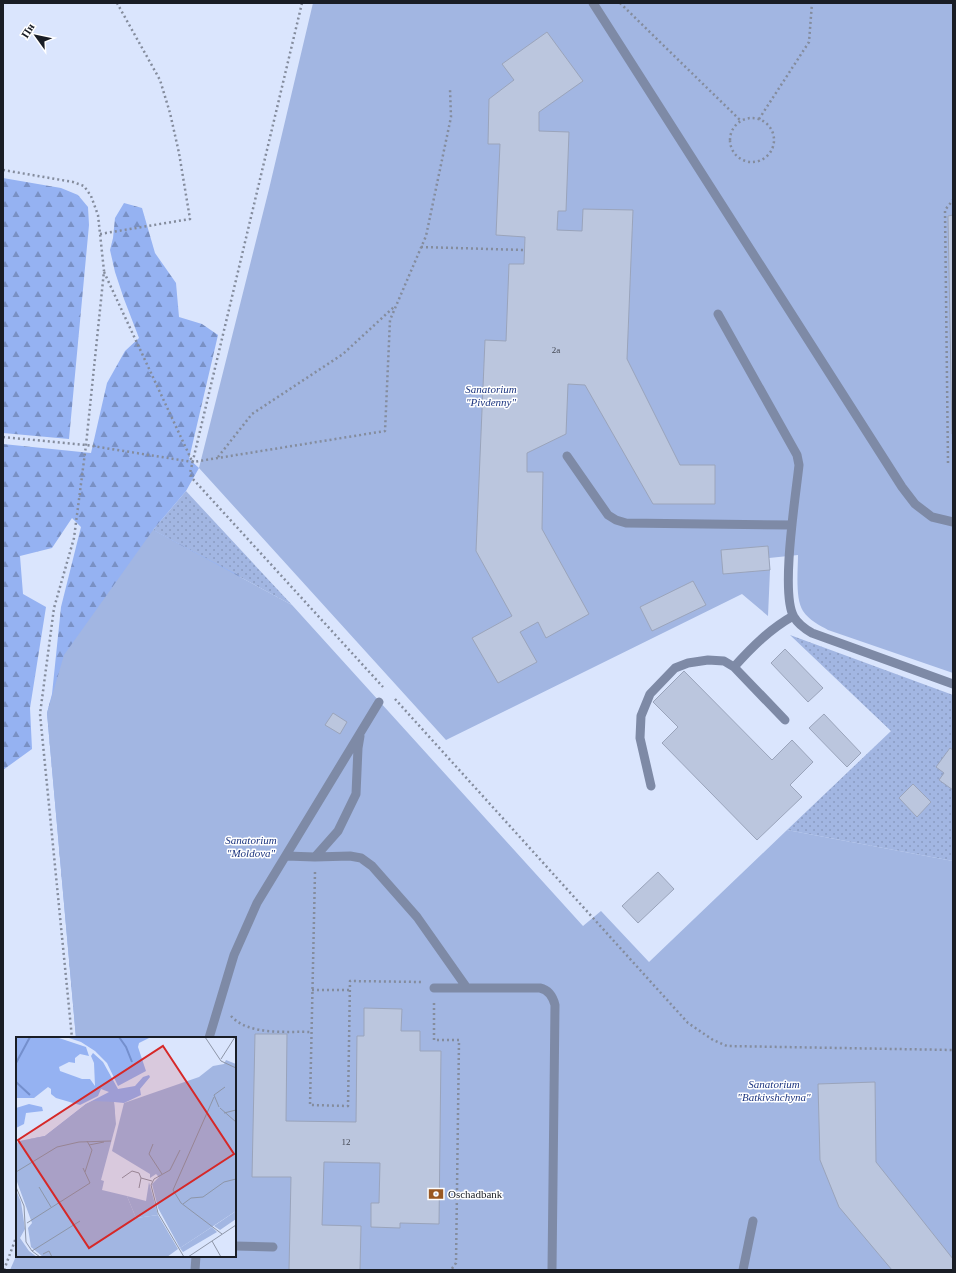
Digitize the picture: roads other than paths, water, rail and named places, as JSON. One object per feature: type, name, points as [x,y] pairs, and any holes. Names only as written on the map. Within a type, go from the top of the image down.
[{"type":"lane","points":[[593,3],[902,487],[915,504],[932,517],[953,522]]},
{"type":"lane","points":[[718,314],[797,455],[799,465],[792,525],[788,592],[794,616],[802,626],[812,633],[953,684]]},
{"type":"lane","points":[[567,456],[608,515],[616,520],[626,523],[792,525]]},
{"type":"lane","points":[[734,667],[761,639],[794,616]]},
{"type":"lane","points":[[651,786],[640,738],[642,716],[650,694],[675,668],[688,663],[708,660],[724,661],[734,667],[785,720]]},
{"type":"lane","points":[[209,1037],[234,955],[257,903],[379,702]]},
{"type":"lane","points":[[315,857],[338,831],[356,794],[358,748],[361,730]]},
{"type":"lane","points":[[286,856],[350,856],[361,858],[372,866],[417,917],[467,988]]},
{"type":"lane","points":[[434,988],[540,988],[549,992],[556,1005],[552,1270]]},
{"type":"lane","points":[[743,1270],[753,1221]]},
{"type":"lane","points":[[236,1246],[273,1247]]},
{"type":"lane","points":[[195,1270],[196,1257]]},
{"type":"place","name":"Oschadbank","points":[[436,1194]]},
{"type":"park label","name":"Sanatorium \"Pivdenny\"","points":[[491,395]]},
{"type":"park label","name":"Sanatorium \"Moldova\"","points":[[251,846]]},
{"type":"park label","name":"Sanatorium \"Batkivshchyna\"","points":[[774,1090]]}]
